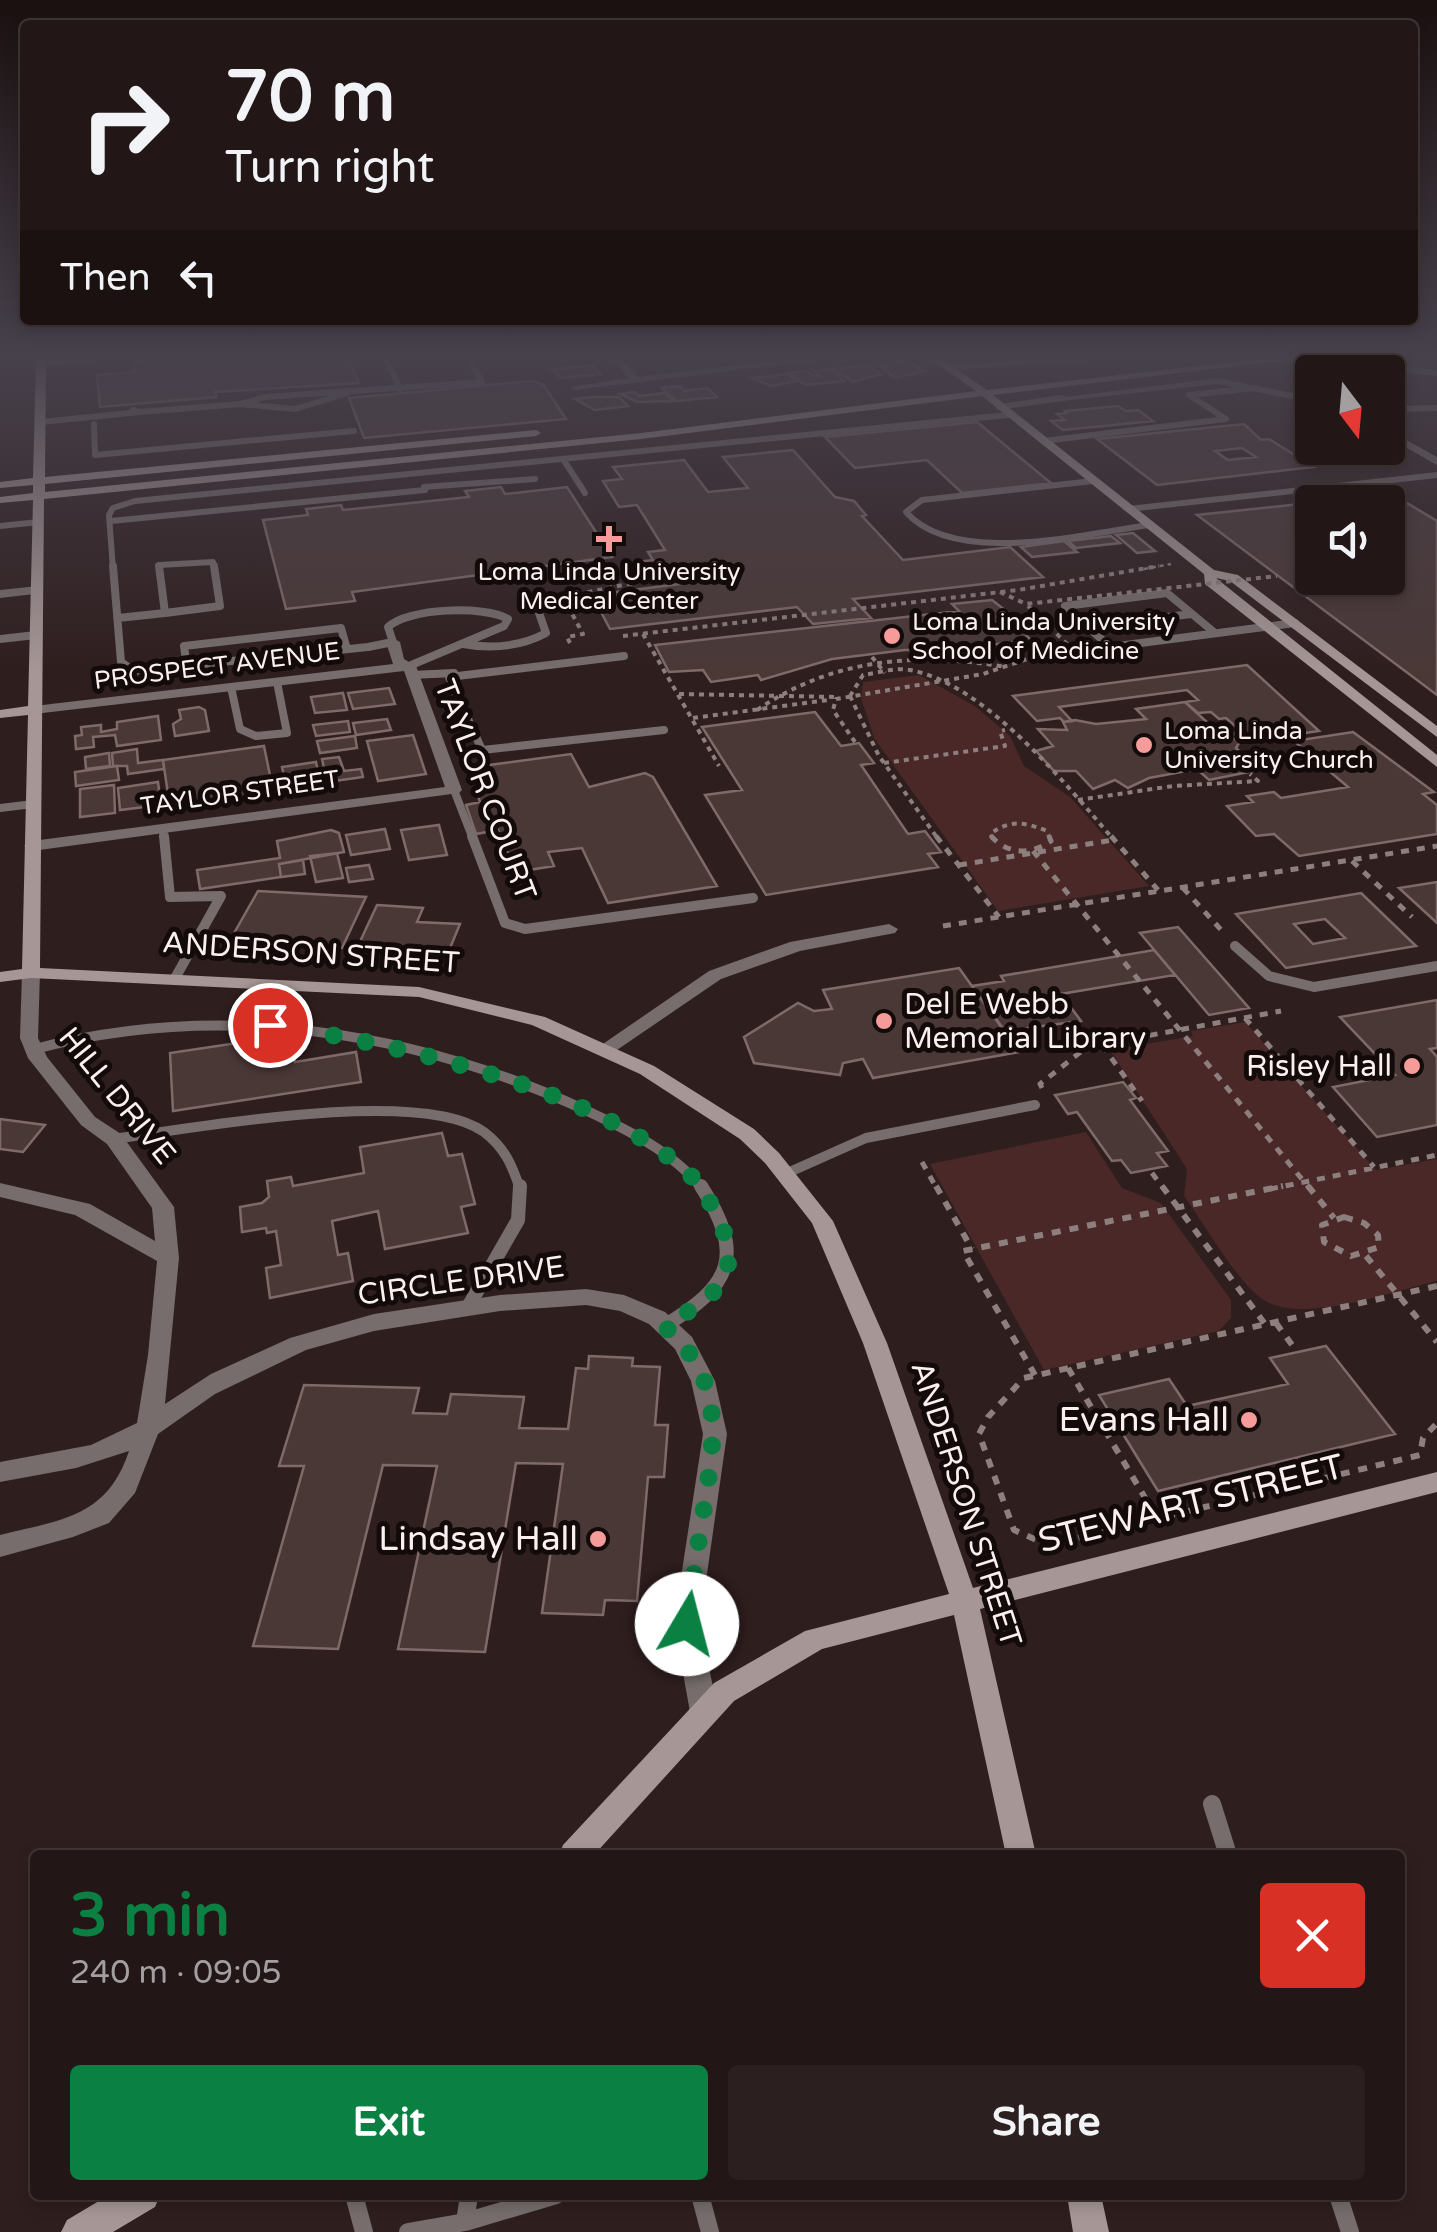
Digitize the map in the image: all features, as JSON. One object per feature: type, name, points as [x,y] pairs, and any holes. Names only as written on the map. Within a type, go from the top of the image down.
[{"type":"main road","points":[[30,973],[40,463]]},
{"type":"main road","points":[[0,500],[40,489],[266,463]]},
{"type":"main road","points":[[329,468],[330,463]]},
{"type":"main road","points":[[0,485],[40,489],[376,463]]},
{"type":"main road","points":[[1070,463],[1210,573],[1234,578],[1437,733]]},
{"type":"main road","points":[[1210,573],[1209,580],[1437,762]]},
{"type":"main road","name":"PROSPECT AVENUE","points":[[0,714],[34,710]]},
{"type":"main road","name":"ANDERSON STREET","points":[[0,977],[30,973],[419,992],[518,1015],[607,1048],[747,1134],[822,1221],[875,1343],[965,1602],[1020,1850]]},
{"type":"main road","name":"STEWART STREET","points":[[579,1850],[724,1692],[815,1639],[1437,1482]]},
{"type":"main road","points":[[79,2232],[134,2200]]},
{"type":"main road","points":[[1085,2200],[1092,2232]]},
{"type":"street","points":[[1128,509],[1437,474]]},
{"type":"street","points":[[0,594],[38,590]]},
{"type":"street","points":[[393,642],[398,660],[410,671]]},
{"type":"street","name":"PROSPECT AVENUE","points":[[34,710],[410,671]]},
{"type":"street","name":"TAYLOR COURT","points":[[410,671],[454,790]]},
{"type":"street","name":"TAYLOR STREET","points":[[32,846],[454,790]]},
{"type":"street","points":[[607,1048],[715,975],[796,946],[889,928]]},
{"type":"street","name":"HILL DRIVE","points":[[30,973],[30,1038],[35,1049],[88,1121],[114,1139],[163,1208],[168,1258]]},
{"type":"street","points":[[0,1546],[107,1512],[127,1483],[148,1428],[168,1258],[82,1208],[4,1193]]},
{"type":"street","name":"CIRCLE DRIVE","points":[[0,1472],[115,1447],[199,1393],[301,1343],[468,1307],[594,1295],[637,1307],[687,1346],[702,1375],[715,1434],[687,1624],[704,1712]]},
{"type":"lane","points":[[410,671],[504,626],[508,619],[500,611],[484,609],[396,620],[388,622],[393,642],[151,672],[126,668],[121,662],[113,508],[135,501],[522,463]]},
{"type":"lane","points":[[565,463],[585,493]]},
{"type":"lane","points":[[329,468],[341,498]]},
{"type":"lane","points":[[418,474],[425,490]]},
{"type":"lane","points":[[402,475],[409,492]]},
{"type":"lane","points":[[111,522],[535,479]]},
{"type":"lane","points":[[1093,482],[922,500],[906,512],[925,531],[977,539],[1014,540],[1149,525]]},
{"type":"lane","points":[[314,484],[319,500]]},
{"type":"lane","points":[[0,526],[39,522]]},
{"type":"lane","points":[[118,618],[165,613],[220,606],[213,562],[160,565],[165,613]]},
{"type":"lane","points":[[1215,633],[1167,594],[1065,606],[1110,647],[1294,623]]},
{"type":"lane","points":[[463,644],[494,646],[536,640],[546,633],[538,610]]},
{"type":"lane","points":[[1087,627],[1191,614]]},
{"type":"lane","points":[[187,668],[184,646],[341,628],[347,649]]},
{"type":"lane","points":[[0,639],[36,635]]},
{"type":"lane","points":[[410,671],[454,673],[624,656]]},
{"type":"lane","points":[[454,673],[449,677],[482,750],[664,730]]},
{"type":"lane","points":[[231,687],[240,729],[256,736],[287,733],[277,682]]},
{"type":"lane","name":"TAYLOR COURT","points":[[454,790],[505,923],[525,929],[754,898]]},
{"type":"lane","points":[[0,808],[33,804]]},
{"type":"lane","points":[[163,829],[170,897],[221,896],[174,980]]},
{"type":"lane","points":[[1235,946],[1269,976],[1314,987],[1437,966]]},
{"type":"lane","points":[[35,1049],[71,1039],[180,1026],[270,1025],[382,1044],[475,1070],[605,1117],[662,1152],[701,1186],[724,1230],[729,1268],[715,1296],[664,1326]]},
{"type":"lane","points":[[785,1174],[866,1138],[1034,1105]]},
{"type":"lane","points":[[114,1139],[370,1107],[442,1114],[476,1130],[508,1159],[523,1194],[522,1206],[507,1239],[484,1268],[468,1307]]},
{"type":"lane","points":[[1212,1804],[1226,1850]]},
{"type":"lane","points":[[355,2200],[364,2232]]},
{"type":"lane","points":[[465,2222],[468,2200]]},
{"type":"lane","points":[[408,2232],[465,2222],[539,2200]]},
{"type":"lane","points":[[701,2200],[710,2232]]},
{"type":"lane","points":[[1340,2200],[1350,2232]]},
{"type":"path","points":[[606,638],[1000,592],[1175,564]]},
{"type":"path","points":[[588,640],[570,643],[566,636],[583,634],[562,597],[624,588],[633,583],[638,571]]},
{"type":"path","points":[[1026,604],[1277,576]]},
{"type":"path","points":[[679,694],[850,696],[944,684],[1009,668],[1068,645],[1026,604],[1000,592]]},
{"type":"path","points":[[643,634],[719,766]]},
{"type":"path","points":[[872,656],[885,672]]},
{"type":"path","points":[[757,710],[772,698],[822,673],[877,662],[920,658],[1009,668]]},
{"type":"path","points":[[693,718],[836,700],[850,696],[863,675],[909,670],[944,684],[1006,730],[1078,800],[1159,891]]},
{"type":"path","points":[[850,696],[863,730],[884,763],[999,917]]},
{"type":"path","points":[[836,700],[833,710],[854,742]]},
{"type":"path","points":[[884,763],[1006,746],[1000,731],[1006,730]]},
{"type":"path","points":[[1078,800],[1174,786],[1215,787],[1258,781],[1250,774]]},
{"type":"path","points":[[1034,852],[1050,841],[1041,827],[1005,823],[990,834],[1004,848],[1034,852],[1334,1218]]},
{"type":"path","points":[[959,864],[1113,840]]},
{"type":"path","points":[[943,926],[1437,846]]},
{"type":"path","points":[[1428,847],[1437,854]]},
{"type":"path","points":[[1352,860],[1412,917]]},
{"type":"path","points":[[1182,887],[1235,946]]},
{"type":"path","points":[[1034,1105],[1048,1102],[1040,1084],[1087,1047],[1281,1011]]},
{"type":"path","points":[[1244,1018],[1374,1167]]},
{"type":"path","points":[[1102,1044],[1142,1101]]},
{"type":"path","points":[[1035,1376],[963,1250],[1437,1155]]},
{"type":"path","points":[[922,1162],[972,1249]]},
{"type":"path","points":[[1152,1172],[1266,1324]]},
{"type":"path","points":[[1334,1218],[1364,1222],[1378,1234],[1379,1248],[1366,1256],[1348,1256],[1324,1242],[1322,1225],[1334,1218]]},
{"type":"path","points":[[1366,1256],[1437,1342]]},
{"type":"path","points":[[1437,1286],[1024,1378],[988,1417],[979,1434],[1014,1530],[1048,1545],[1420,1455],[1424,1438],[1437,1424]]},
{"type":"path","points":[[1276,1322],[1295,1349]]},
{"type":"path","points":[[1068,1368],[1157,1518]]},
{"type":"shaded area","points":[[919,675],[975,706],[1010,736],[1024,766],[1070,797],[1149,886],[998,911],[874,738],[861,698],[863,682]]},
{"type":"shaded area","points":[[1245,1022],[1376,1170],[1437,1159],[1437,1281],[1348,1304],[1301,1309],[1264,1300],[1232,1267],[1184,1196],[1187,1169],[1110,1050],[1193,1036],[1191,1031]]},
{"type":"shaded area","points":[[1086,1132],[1122,1188],[1161,1203],[1231,1300],[1231,1318],[1219,1331],[1044,1370],[930,1164]]},
{"type":"building","points":[[686,463],[708,492],[748,488],[728,463],[805,463],[835,497],[854,501],[866,515],[862,516],[903,560],[1010,547],[1043,577],[853,599],[871,618],[813,624],[797,607],[610,629],[592,595],[688,583],[682,574],[663,576],[658,568],[642,570],[637,562],[653,560],[648,552],[665,550],[637,505],[619,507],[603,481],[622,479],[613,467]]},
{"type":"building","points":[[850,463],[899,463],[855,468]]},
{"type":"building","points":[[930,463],[1027,463],[1051,483],[962,493]]},
{"type":"building","points":[[1129,463],[1295,463],[1314,467],[1157,485]]},
{"type":"building","points":[[501,487],[505,494],[567,487],[612,557],[352,592],[355,601],[286,609],[263,520],[308,515],[306,509],[341,505],[343,510],[469,497],[465,491]]},
{"type":"building","points":[[1405,502],[1437,521],[1437,695],[1304,595],[1405,595]]},
{"type":"building","points":[[1295,505],[1295,588],[1197,515]]},
{"type":"building","points":[[1133,533],[1155,551],[1137,553],[1116,535]]},
{"type":"building","points":[[1111,536],[1120,543],[1076,548],[1068,541]]},
{"type":"building","points":[[1064,541],[1077,552],[1032,557],[1021,547]]},
{"type":"building","name":"Loma Linda University School of Medicine","points":[[992,600],[1029,629],[1021,630],[1032,641],[986,645],[991,650],[905,650],[832,659],[761,680],[758,675],[711,682],[703,670],[669,672],[655,645],[959,611],[952,604]]},
{"type":"building","points":[[1247,665],[1319,731],[1252,741],[1226,718],[1219,719],[1211,712],[1198,713],[1185,702],[1198,700],[1187,690],[1059,707],[1072,721],[1064,722],[1060,718],[1037,721],[1013,696]]},
{"type":"building","points":[[389,688],[395,704],[353,709],[348,693]]},
{"type":"building","points":[[343,693],[347,710],[315,713],[311,697]]},
{"type":"building","name":"Loma Linda University Church","points":[[1185,702],[1210,725],[1227,727],[1235,734],[1230,735],[1239,743],[1236,748],[1259,770],[1209,780],[1197,769],[1149,778],[1128,788],[1115,780],[1093,789],[1076,771],[1054,771],[1036,751],[1053,746],[1038,729],[1067,730],[1063,722],[1075,720],[1096,724],[1146,719],[1136,709]]},
{"type":"building","points":[[179,710],[205,710],[209,731],[175,736],[173,724],[181,719]]},
{"type":"building","points":[[815,712],[841,746],[859,743],[874,763],[861,765],[908,834],[925,831],[941,852],[928,854],[938,867],[766,895],[705,795],[742,790],[702,727]]},
{"type":"building","points":[[158,716],[161,740],[117,746],[115,735],[93,737],[94,747],[76,749],[75,736],[82,735],[81,727],[101,725],[101,732],[117,729],[117,722]]},
{"type":"building","points":[[387,719],[391,730],[356,735],[353,723]]},
{"type":"building","points":[[348,721],[350,732],[316,736],[313,725]]},
{"type":"building","points":[[1353,732],[1434,792],[1423,794],[1437,805],[1437,834],[1299,856],[1274,834],[1256,836],[1227,806],[1253,802],[1247,796],[1274,792],[1281,798],[1348,787],[1294,741]]},
{"type":"building","points":[[413,735],[426,774],[378,781],[367,741]]},
{"type":"building","points":[[355,736],[357,748],[320,753],[317,741]]},
{"type":"building","points":[[264,746],[274,795],[170,808],[163,760]]},
{"type":"building","points":[[137,749],[138,763],[163,760],[164,769],[128,774],[127,766],[113,766],[112,753]]},
{"type":"building","points":[[109,753],[110,766],[86,769],[85,757]]},
{"type":"building","points":[[571,754],[589,787],[645,773],[653,777],[717,886],[608,903],[582,848],[548,852],[554,866],[516,872],[498,830],[476,834],[466,805],[480,802],[475,788],[483,787],[474,767]]},
{"type":"building","points":[[339,757],[344,771],[361,769],[363,777],[327,782],[322,759]]},
{"type":"building","points":[[316,762],[322,789],[298,792],[296,780],[285,781],[282,767]]},
{"type":"building","points":[[117,766],[119,780],[76,786],[75,772]]},
{"type":"building","points":[[158,782],[161,805],[120,810],[118,788]]},
{"type":"building","points":[[114,785],[115,813],[80,817],[80,789]]},
{"type":"building","points":[[439,825],[447,855],[409,860],[401,830]]},
{"type":"building","points":[[385,829],[390,849],[351,855],[346,835]]},
{"type":"building","points":[[331,830],[339,833],[344,852],[279,864],[281,877],[200,889],[197,870],[280,858],[277,841]]},
{"type":"building","points":[[337,853],[343,878],[316,882],[310,856]]},
{"type":"building","points":[[303,860],[305,874],[281,877],[279,864]]},
{"type":"building","points":[[369,865],[373,879],[349,882],[346,868]]},
{"type":"building","points":[[1437,882],[1437,923],[1399,888]]},
{"type":"building","points":[[258,891],[366,897],[342,948],[229,942]]},
{"type":"building","points":[[1361,893],[1416,946],[1286,968],[1236,914]],"holes":[[[1325,919],[1345,938],[1313,944],[1294,924]]]},
{"type":"building","points":[[377,905],[423,908],[417,922],[460,924],[448,953],[357,948]]},
{"type":"building","points":[[1178,927],[1249,1008],[1209,1015],[1140,933]]},
{"type":"building","points":[[1154,950],[1175,975],[1061,994],[1081,1021],[1005,1031],[972,986],[1004,981],[1001,976]]},
{"type":"building","name":"Del E Webb Memorial Library","points":[[959,968],[1019,1052],[873,1078],[863,1059],[843,1063],[840,1075],[754,1063],[744,1037],[798,1003],[814,1011],[832,1009],[823,990]]},
{"type":"building","name":"Risley Hall","points":[[1437,1000],[1437,1048],[1430,1049],[1437,1057],[1437,1125],[1377,1137],[1333,1087],[1395,1075],[1340,1017]]},
{"type":"building","points":[[292,1035],[295,1062],[356,1052],[361,1082],[173,1111],[170,1053]]},
{"type":"building","points":[[1123,1082],[1136,1098],[1130,1100],[1168,1151],[1157,1153],[1167,1166],[1131,1173],[1121,1160],[1112,1161],[1077,1112],[1068,1114],[1055,1095]]},
{"type":"building","points":[[0,1119],[45,1125],[23,1152],[0,1149]]},
{"type":"building","points":[[442,1133],[448,1156],[462,1154],[475,1204],[461,1207],[468,1233],[385,1249],[378,1211],[332,1221],[338,1255],[348,1253],[353,1281],[270,1298],[266,1268],[281,1265],[276,1231],[267,1233],[266,1228],[242,1232],[240,1207],[262,1203],[269,1197],[267,1181],[291,1177],[293,1186],[364,1173],[360,1147]]},
{"type":"building","name":"Evans Hall","points":[[1326,1346],[1395,1434],[1158,1491],[1099,1395],[1169,1379],[1187,1406],[1288,1384],[1270,1358]]},
{"type":"building","name":"Lindsay Hall","points":[[589,1356],[633,1358],[632,1366],[660,1367],[655,1425],[668,1425],[664,1477],[648,1477],[637,1601],[605,1600],[603,1615],[542,1613],[563,1464],[516,1463],[485,1652],[398,1649],[437,1466],[383,1465],[338,1649],[253,1646],[304,1466],[279,1466],[304,1385],[419,1388],[413,1413],[447,1414],[451,1394],[524,1397],[519,1428],[568,1429],[576,1368],[588,1369]]},
{"type":"place","name":"Loma Linda University Medical Center","points":[[609,539]]},
{"type":"place","name":"Loma Linda University School of Medicine","points":[[892,636]]},
{"type":"place","name":"Loma Linda University Church","points":[[1144,745]]},
{"type":"place","name":"Del E Webb Memorial Library","points":[[884,1021]]},
{"type":"place","name":"Risley Hall","points":[[1412,1066]]},
{"type":"place","name":"Evans Hall","points":[[1249,1420]]},
{"type":"place","name":"Lindsay Hall","points":[[598,1539]]},
{"type":"route","points":[[270,1025],[382,1044],[475,1070],[605,1117],[662,1152],[701,1186],[724,1230],[729,1268],[715,1296],[664,1326],[687,1346],[702,1375],[712,1406],[715,1434],[687,1624]]}]
